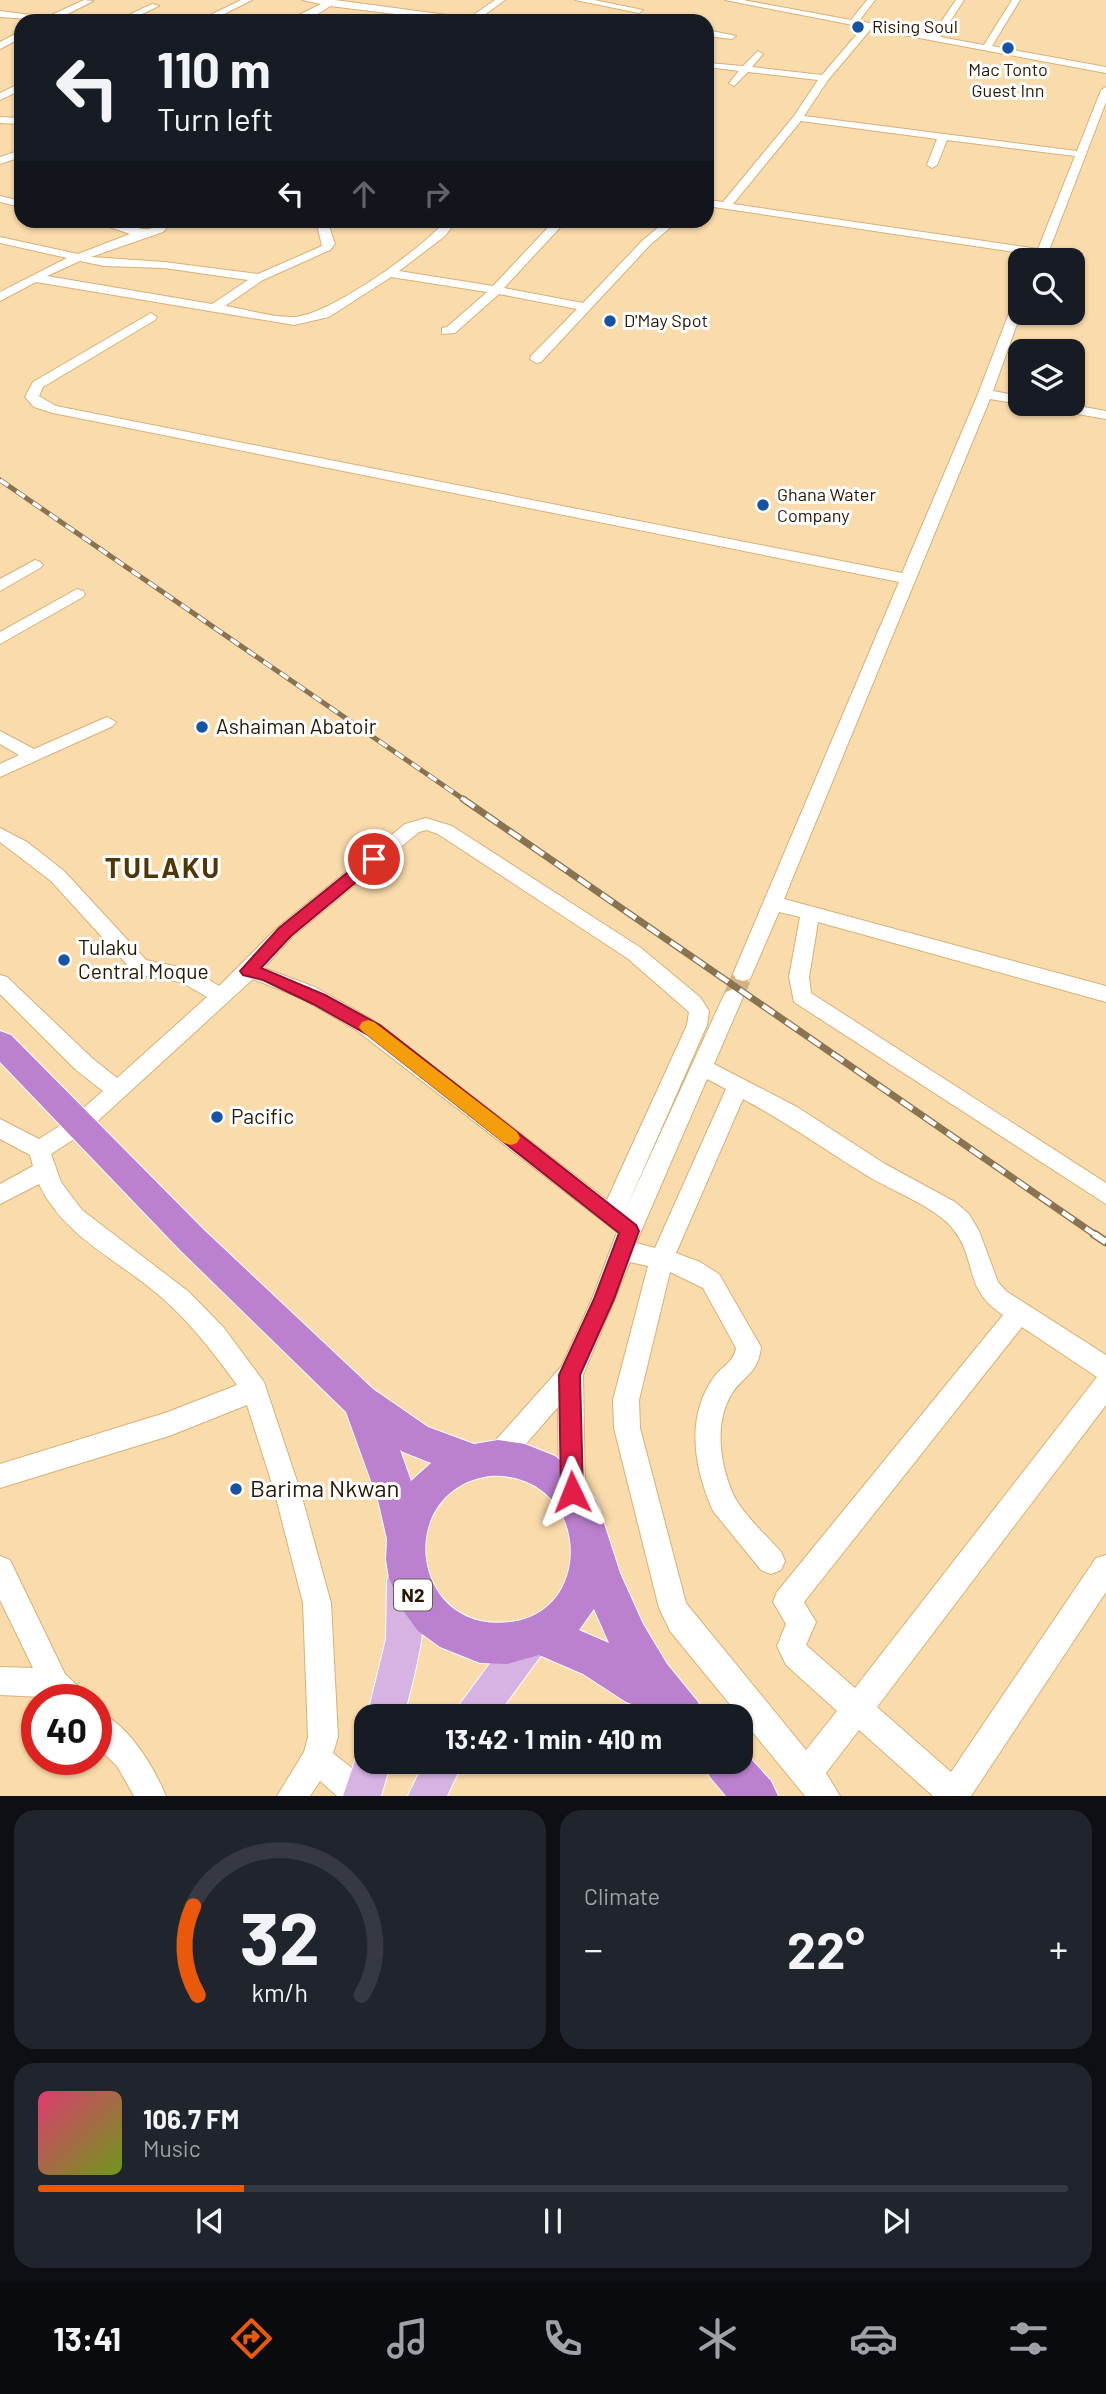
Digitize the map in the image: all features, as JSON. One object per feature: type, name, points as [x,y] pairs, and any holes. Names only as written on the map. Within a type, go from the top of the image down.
[{"type":"highway","name":"N2","points":[[0,1043],[192,1240],[360,1402],[416,1440],[486,1461],[517,1461],[538,1467],[556,1477],[572,1492],[589,1527],[592,1547],[606,1592],[619,1623],[671,1704]]},
{"type":"highway","name":"N2","points":[[360,1402],[388,1464],[398,1494],[405,1552],[415,1599],[436,1623],[465,1639],[499,1644],[535,1635],[561,1618],[578,1598],[589,1573],[592,1547]]},
{"type":"highway","points":[[405,1552],[412,1515],[423,1497],[438,1482],[456,1470],[486,1461]]},
{"type":"highway","name":"N2","points":[[535,1635],[598,1659],[670,1704]]},
{"type":"highway","points":[[736,1774],[756,1796]]},
{"type":"main road","points":[[388,1704],[404,1639],[405,1552]]},
{"type":"main road","points":[[483,1704],[535,1635]]},
{"type":"main road","points":[[362,1796],[368,1774]]},
{"type":"main road","points":[[427,1796],[438,1774]]},
{"type":"street","points":[[220,14],[248,0]]},
{"type":"street","points":[[306,0],[411,8],[439,14]]},
{"type":"street","points":[[481,14],[501,0]]},
{"type":"street","points":[[579,0],[642,7],[635,14]]},
{"type":"street","points":[[729,0],[1106,70]]},
{"type":"street","points":[[788,11],[799,0]]},
{"type":"street","points":[[853,23],[871,0]]},
{"type":"street","points":[[935,38],[960,0]]},
{"type":"street","points":[[986,48],[1016,0]]},
{"type":"street","points":[[64,14],[89,1]]},
{"type":"street","points":[[311,14],[330,1]]},
{"type":"street","points":[[136,14],[155,6]]},
{"type":"street","points":[[404,14],[411,8]]},
{"type":"street","points":[[725,206],[799,118],[824,78],[869,26]]},
{"type":"street","points":[[714,34],[732,36]]},
{"type":"street","points":[[734,83],[758,54]]},
{"type":"street","points":[[714,65],[824,78]]},
{"type":"street","points":[[1043,248],[1105,97]]},
{"type":"street","points":[[799,118],[1080,154]]},
{"type":"street","points":[[932,165],[943,136]]},
{"type":"street","points":[[714,204],[1008,252]]},
{"type":"street","points":[[126,228],[141,235]]},
{"type":"street","points":[[0,297],[83,258],[164,228]]},
{"type":"street","points":[[214,308],[259,278],[326,248],[329,244],[324,228]]},
{"type":"street","points":[[36,278],[294,321],[305,320],[325,314],[388,273],[446,228]]},
{"type":"street","points":[[446,331],[451,330],[496,290],[554,228]]},
{"type":"street","points":[[536,359],[646,243],[664,228]]},
{"type":"street","points":[[0,240],[104,263],[164,265],[259,278]]},
{"type":"street","points":[[388,273],[586,307]]},
{"type":"street","points":[[151,317],[38,385],[32,397],[38,404],[53,409],[907,579]]},
{"type":"street","points":[[743,974],[985,394],[1011,325]]},
{"type":"street","points":[[985,394],[1008,398]]},
{"type":"street","points":[[1085,411],[1106,415]]},
{"type":"street","points":[[0,586],[35,565]]},
{"type":"street","points":[[0,639],[77,594]]},
{"type":"street","points":[[0,771],[107,722]]},
{"type":"street","points":[[0,736],[33,755]]},
{"type":"street","points":[[0,1195],[249,971],[285,932],[412,828],[426,824],[445,830],[634,953],[694,1002],[699,1011],[697,1025],[569,1375],[572,1492]]},
{"type":"street","points":[[0,834],[48,869],[88,908],[139,965],[149,970],[186,975],[220,996]]},
{"type":"street","points":[[772,904],[1106,994]]},
{"type":"street","points":[[810,914],[799,977],[801,997],[1106,1195]]},
{"type":"street","points":[[249,971],[267,975],[319,999],[374,1030],[621,1232],[662,1260],[704,1275],[710,1281],[749,1348],[747,1361],[723,1385],[709,1414],[708,1453],[722,1502],[771,1561]]},
{"type":"street","points":[[0,982],[84,1064],[118,1091]]},
{"type":"street","points":[[621,1232],[702,1067],[733,997]]},
{"type":"street","points":[[702,1067],[789,1113],[877,1170],[947,1209],[961,1221],[971,1238],[988,1288],[1018,1313],[1106,1369]]},
{"type":"street","points":[[738,1086],[662,1260],[626,1400],[627,1428],[673,1608],[680,1621],[825,1796]]},
{"type":"street","points":[[0,1128],[42,1160],[52,1187],[86,1229],[167,1287],[207,1325],[255,1390],[287,1490],[317,1603],[323,1737],[317,1759],[292,1796]]},
{"type":"street","points":[[1018,1313],[788,1599],[788,1606],[802,1622],[791,1646],[792,1650],[857,1711],[954,1795],[1106,1568]]},
{"type":"street","points":[[486,1461],[569,1375]]},
{"type":"street","points":[[806,1775],[1106,1385]]},
{"type":"street","points":[[0,1476],[169,1424],[255,1390]]},
{"type":"street","points":[[0,1570],[59,1684]]},
{"type":"street","points":[[0,1681],[21,1684]]},
{"type":"street","points":[[112,1741],[127,1756],[151,1796]]},
{"type":"street","points":[[317,1759],[347,1784],[355,1796]]},
{"type":"tunnel","points":[[733,997],[743,974]]},
{"type":"railway","points":[[0,480],[466,801]]},
{"type":"railway","points":[[463,799],[1097,1236]]},
{"type":"railway","points":[[1097,1236],[1106,1242]]},
{"type":"slow traffic","points":[[368,1027],[511,1138]]},
{"type":"place","name":"Rising Soul","points":[[858,27]]},
{"type":"place","name":"Mac Tonto Guest Inn","points":[[1008,48]]},
{"type":"place","name":"D'May Spot","points":[[610,321]]},
{"type":"place","name":"Ghana Water Company","points":[[763,505]]},
{"type":"place","name":"Ashaiman Abatoir","points":[[202,727]]},
{"type":"place","name":"Tulaku Central Moque","points":[[64,960]]},
{"type":"place","name":"Pacific","points":[[217,1117]]},
{"type":"place","name":"Barima Nkwan","points":[[236,1489]]},
{"type":"district","name":"TULAKU","points":[[163,868]]},
{"type":"route","points":[[374,859],[285,932],[249,971],[267,975],[319,999],[374,1030],[629,1231],[604,1299],[569,1375],[572,1492]]}]
